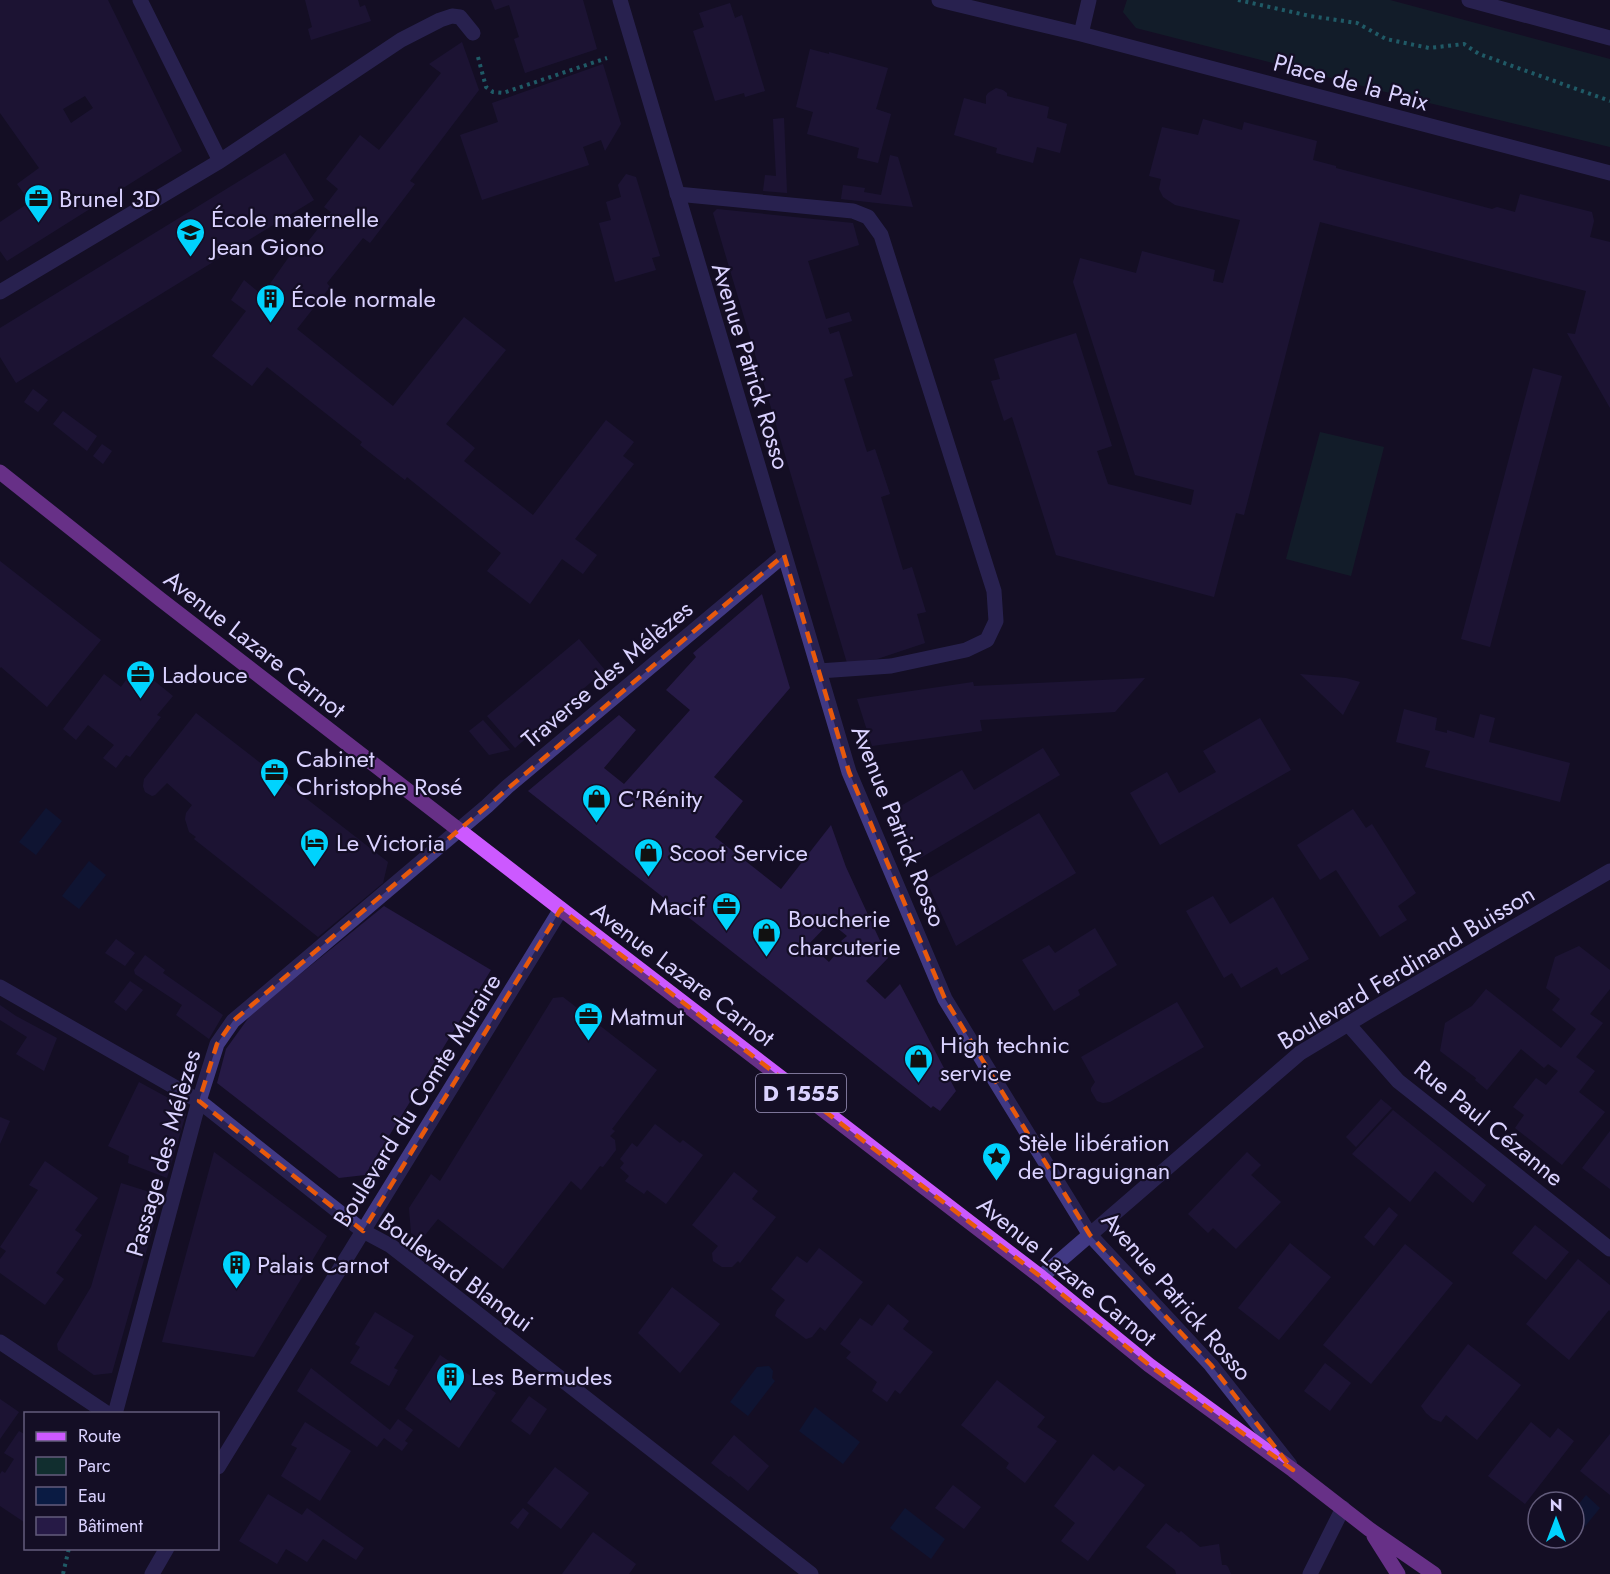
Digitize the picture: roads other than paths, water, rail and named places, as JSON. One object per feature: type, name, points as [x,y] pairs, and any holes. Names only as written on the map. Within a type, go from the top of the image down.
[{"type":"main road","name":"Avenue Lazare Carnot","points":[[0,472],[168,606],[1041,1277],[1149,1365],[1293,1470],[1369,1529],[1434,1574]]},
{"type":"main road","name":"Avenue Lazare Carnot","points":[[1369,1529],[1398,1574]]},
{"type":"street","points":[[140,0],[220,161]]},
{"type":"street","name":"Avenue Patrick Rosso","points":[[620,0],[849,772],[945,999],[1090,1235],[1211,1365],[1293,1470]]},
{"type":"street","name":"Place de la Paix","points":[[939,0],[1081,34],[1610,173]]},
{"type":"street","points":[[1081,34],[1089,0]]},
{"type":"street","points":[[1469,0],[1610,38]]},
{"type":"street","points":[[0,292],[220,161],[401,40],[452,16],[460,17],[473,33]]},
{"type":"street","points":[[677,194],[854,211],[868,217],[880,235],[994,591],[996,621],[987,640],[966,650],[891,666],[819,671]]},
{"type":"street","name":"Traverse des Mélèzes","points":[[459,829],[784,555]]},
{"type":"street","name":"Passage des Mélèzes","points":[[115,1412],[199,1101],[218,1044],[233,1021],[459,829]]},
{"type":"street","name":"Boulevard Ferdinand Buisson","points":[[1041,1277],[1300,1053],[1610,871]]},
{"type":"street","name":"Boulevard du Comte Muraire","points":[[219,1465],[561,909]]},
{"type":"street","name":"Boulevard Blanqui","points":[[0,987],[199,1101],[363,1232],[391,1246],[811,1574]]},
{"type":"street","name":"Rue Paul Cézanne","points":[[1348,1024],[1398,1081],[1610,1249]]},
{"type":"street","points":[[0,1342],[106,1412]]},
{"type":"street","points":[[1310,1574],[1343,1508]]},
{"type":"street","points":[[152,1574],[166,1550]]},
{"type":"water","points":[[46,808],[62,821],[36,855],[19,842]]},
{"type":"water","points":[[89,861],[106,875],[79,909],[62,896]]},
{"type":"water","points":[[769,1366],[773,1371],[772,1378],[775,1381],[748,1416],[730,1402],[757,1367]]},
{"type":"water","points":[[815,1407],[860,1442],[843,1464],[799,1431]]},
{"type":"water","points":[[1586,1495],[1600,1508],[1586,1525]]},
{"type":"water","points":[[905,1508],[945,1539],[931,1559],[890,1528]]},
{"type":"place","name":"Brunel 3D","points":[[38,224]]},
{"type":"place","name":"École maternelle Jean Giono","points":[[190,258]]},
{"type":"place","name":"École normale","points":[[270,324]]},
{"type":"place","name":"Ladouce","points":[[141,700]]},
{"type":"place","name":"Cabinet Christophe Rosé","points":[[275,798]]},
{"type":"place","name":"C'Rénity","points":[[597,824]]},
{"type":"place","name":"Le Victoria","points":[[315,868]]},
{"type":"place","name":"Scoot Service","points":[[648,878]]},
{"type":"place","name":"Macif","points":[[726,932]]},
{"type":"place","name":"Boucherie charcuterie","points":[[767,958]]},
{"type":"place","name":"Matmut","points":[[589,1042]]},
{"type":"place","name":"High technic service","points":[[919,1084]]},
{"type":"place","name":"Stèle libération de Draguignan","points":[[997,1182]]},
{"type":"place","name":"Palais Carnot","points":[[236,1290]]},
{"type":"place","name":"Les Bermudes","points":[[450,1402]]}]
